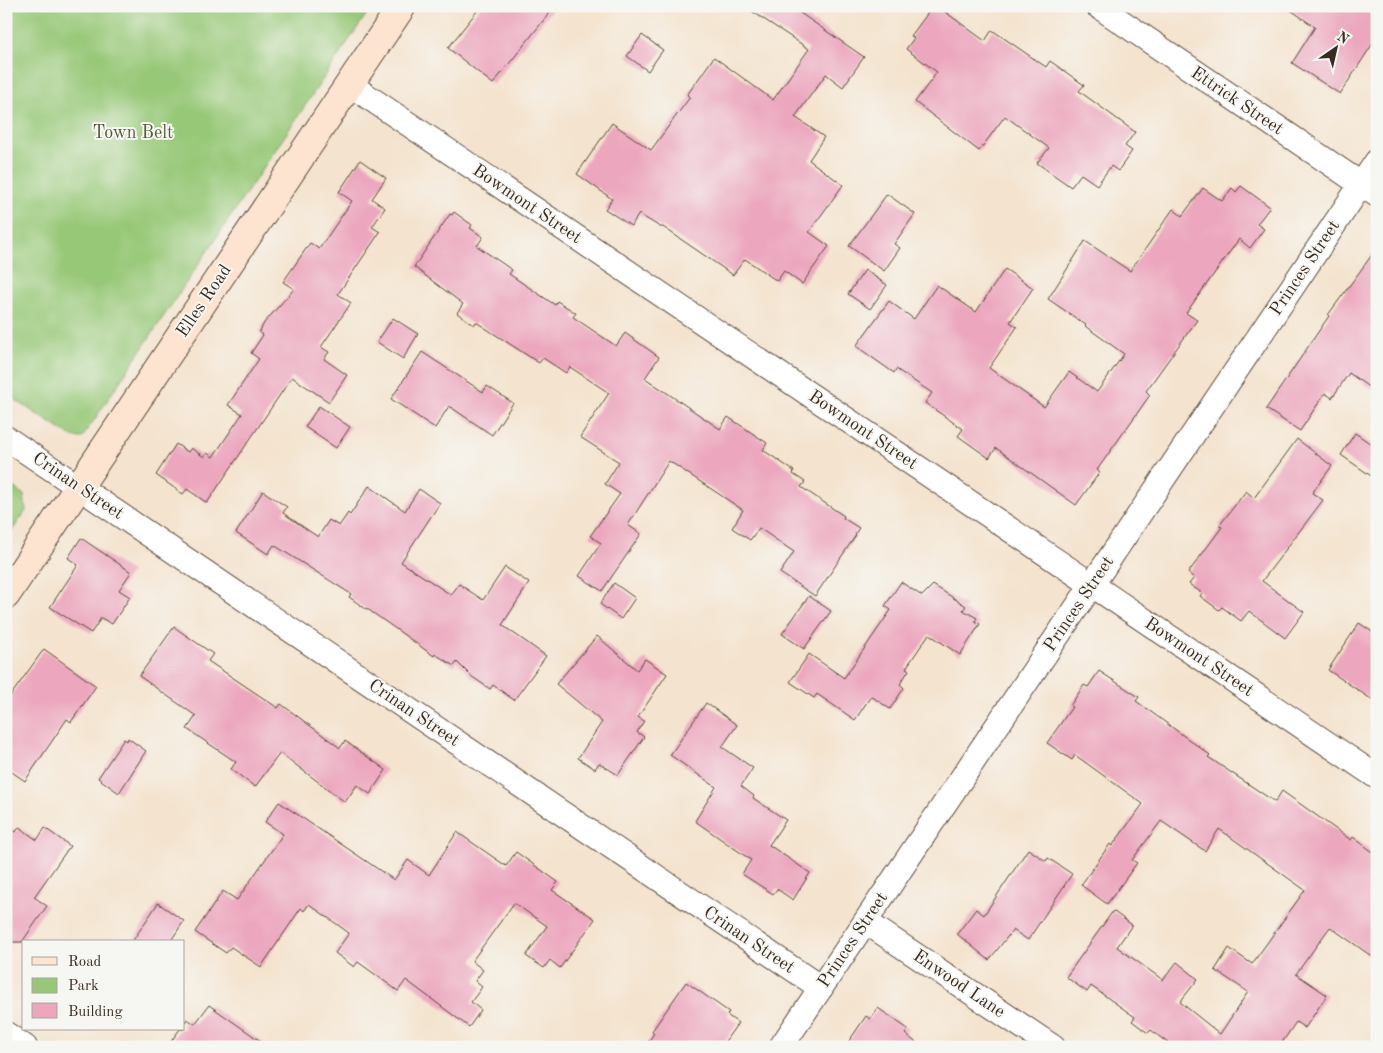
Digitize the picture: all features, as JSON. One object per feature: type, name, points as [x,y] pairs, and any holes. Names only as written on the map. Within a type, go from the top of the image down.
[{"type":"main road","name":"Elles Road","points":[[6,595],[402,6]]},
{"type":"street","name":"Ettrick Street","points":[[1098,6],[1369,190]]},
{"type":"street","name":"Bowmont Street","points":[[349,84],[1377,777]]},
{"type":"street","name":"Princes Street","points":[[782,1047],[1092,585],[1369,190],[1377,162]]},
{"type":"street","name":"Crinan Street","points":[[6,438],[821,988]]},
{"type":"street","name":"Enwood Lane","points":[[866,922],[1053,1047]]},
{"type":"street","points":[[6,1034],[25,1047]]},
{"type":"green space","name":"Town Belt","points":[[6,6],[372,6],[82,438],[72,437],[6,394]]},
{"type":"green space","points":[[6,482],[24,495],[26,511],[6,539]]},
{"type":"building","points":[[481,6],[555,6],[493,84],[448,48]]},
{"type":"building","points":[[744,6],[790,6],[864,57],[843,87],[826,74],[795,117],[824,137],[809,160],[843,185],[809,232],[829,246],[802,284],[784,271],[777,281],[745,259],[733,275],[663,227],[639,214],[631,226],[605,209],[612,199],[577,174],[612,123],[651,150],[690,97],[687,95],[714,57],[773,100],[809,49]]},
{"type":"building","points":[[933,6],[937,6],[985,41],[992,30],[1046,67],[1050,61],[1084,85],[1079,91],[1135,132],[1125,146],[1132,151],[1118,171],[1111,166],[1097,185],[1081,174],[1071,187],[1037,163],[1049,148],[1005,116],[979,151],[915,102],[937,72],[906,49],[914,38],[911,36]]},
{"type":"building","points":[[1285,6],[1377,6],[1377,37],[1340,94],[1292,63],[1315,27]]},
{"type":"building","points":[[642,35],[663,50],[648,71],[627,56]]},
{"type":"building","points":[[360,160],[386,178],[372,199],[385,208],[372,227],[380,232],[338,294],[351,303],[321,347],[329,352],[324,359],[347,375],[329,402],[292,377],[207,503],[187,489],[183,494],[156,475],[176,444],[188,452],[191,448],[204,457],[207,453],[213,457],[242,414],[228,405],[259,359],[251,353],[263,335],[259,333],[264,323],[294,289],[283,282],[310,243],[319,249],[352,201],[339,192]]},
{"type":"building","points":[[1241,186],[1270,207],[1257,224],[1264,229],[1250,248],[1239,239],[1186,313],[1197,320],[1146,391],[1150,395],[1097,470],[1100,472],[1076,505],[996,448],[989,458],[958,436],[963,429],[925,403],[932,393],[896,369],[894,373],[856,346],[889,301],[914,319],[937,285],[976,312],[1005,269],[1033,288],[1010,322],[1017,327],[989,368],[1044,407],[1069,372],[1097,392],[1124,354],[1048,299],[1085,241],[1130,271],[1173,209],[1182,216],[1203,188],[1222,201],[1232,188],[1236,192]]},
{"type":"building","points":[[887,194],[915,214],[894,244],[900,248],[884,271],[849,246]]},
{"type":"building","points":[[454,212],[472,225],[470,228],[483,237],[477,246],[512,270],[509,274],[555,305],[557,301],[576,313],[573,317],[616,346],[625,333],[659,357],[645,378],[720,429],[728,417],[767,443],[763,450],[794,471],[793,474],[805,482],[801,487],[859,528],[815,596],[780,573],[794,552],[759,528],[750,540],[732,528],[743,510],[669,461],[628,525],[641,534],[602,591],[579,576],[601,543],[590,536],[620,494],[605,484],[619,462],[580,437],[609,393],[570,367],[566,373],[543,358],[539,363],[476,322],[474,325],[457,313],[463,304],[414,267],[450,214],[452,215]]},
{"type":"building","points":[[1377,248],[1377,393],[1349,373],[1332,398],[1325,393],[1300,431],[1266,409],[1328,315]]},
{"type":"building","points":[[865,270],[887,285],[870,309],[848,294]]},
{"type":"building","points":[[393,318],[418,334],[403,359],[377,342]]},
{"type":"building","points":[[422,352],[483,392],[487,386],[513,403],[492,435],[449,406],[435,428],[391,399]]},
{"type":"building","points":[[319,406],[350,427],[336,448],[305,427]]},
{"type":"building","points":[[1355,433],[1377,448],[1377,480],[1341,455]]},
{"type":"building","points":[[1297,439],[1332,466],[1312,493],[1323,500],[1262,581],[1304,612],[1285,638],[1249,611],[1241,621],[1222,607],[1219,610],[1200,596],[1202,593],[1189,584],[1194,578],[1188,573],[1222,527],[1219,526],[1246,491],[1254,498]]},
{"type":"building","points":[[369,486],[405,511],[419,489],[440,503],[401,562],[451,595],[459,584],[483,600],[505,567],[529,583],[502,625],[546,656],[514,700],[493,685],[490,689],[471,676],[457,662],[454,666],[435,654],[434,656],[349,597],[351,594],[274,545],[268,554],[236,533],[263,491],[287,507],[283,513],[318,537],[329,520],[339,526],[348,513],[350,515]]},
{"type":"building","points":[[81,538],[131,572],[119,590],[130,597],[112,624],[101,618],[91,633],[50,607],[78,565],[68,558]]},
{"type":"building","points":[[901,582],[922,596],[933,585],[966,606],[963,610],[977,618],[975,621],[980,624],[960,655],[929,634],[906,668],[909,670],[900,684],[904,688],[890,709],[871,696],[855,720],[817,694],[814,698],[790,682],[809,654],[844,678],[891,610],[885,606]]},
{"type":"building","points":[[614,583],[635,598],[621,619],[600,604]]},
{"type":"building","points":[[809,596],[831,611],[804,649],[782,634]]},
{"type":"building","points":[[1359,623],[1377,635],[1377,703],[1328,670]]},
{"type":"building","points":[[174,627],[213,654],[208,661],[278,708],[281,704],[340,748],[345,741],[386,770],[370,794],[357,785],[345,802],[280,753],[255,787],[231,769],[236,762],[187,729],[196,716],[139,676]]},
{"type":"building","points":[[597,636],[637,670],[645,659],[667,674],[638,717],[644,721],[637,732],[644,737],[618,775],[599,763],[595,769],[578,758],[602,722],[556,684]]},
{"type":"building","points":[[44,649],[96,686],[71,722],[67,719],[25,781],[6,768],[6,702]]},
{"type":"building","points":[[1099,671],[1139,697],[1136,701],[1210,755],[1208,757],[1275,802],[1282,791],[1351,840],[1353,837],[1377,855],[1377,960],[1330,927],[1296,974],[1327,995],[1305,1028],[1296,1022],[1279,1047],[1173,1047],[1151,1030],[1148,1033],[1132,1021],[1135,1017],[1091,986],[1087,992],[1066,977],[1113,911],[1132,925],[1117,947],[1163,980],[1177,962],[1198,979],[1180,1002],[1220,1034],[1248,992],[1215,970],[1229,948],[1252,964],[1305,890],[1219,829],[1205,851],[1161,821],[1132,860],[1137,863],[1107,904],[1081,885],[1110,844],[1112,846],[1143,804],[1075,755],[1072,760],[1047,743],[1072,707],[1070,706],[1084,685],[1088,687]]},
{"type":"building","points":[[706,703],[737,725],[722,747],[753,768],[741,786],[754,796],[753,798],[786,820],[769,845],[810,873],[793,900],[777,889],[773,894],[742,874],[751,860],[695,821],[716,787],[670,755]]},
{"type":"building","points":[[128,738],[146,751],[119,793],[98,778],[124,739],[127,741]]},
{"type":"building","points":[[279,802],[394,880],[408,860],[429,875],[457,832],[506,866],[516,852],[558,882],[552,890],[595,919],[560,968],[550,960],[544,968],[526,956],[547,926],[514,903],[472,961],[483,970],[475,981],[482,987],[471,1002],[481,1010],[469,1027],[406,980],[398,991],[358,962],[354,967],[335,953],[349,933],[309,904],[304,911],[301,908],[261,967],[231,947],[226,953],[195,932],[223,891],[237,900],[283,834],[265,822]]},
{"type":"building","points":[[6,826],[16,832],[19,827],[37,840],[45,828],[70,846],[34,897],[47,906],[22,942],[6,942]]},
{"type":"building","points":[[1028,849],[1046,861],[1048,858],[1072,874],[1028,940],[1013,930],[989,960],[957,934],[976,909],[984,915]]},
{"type":"building","points":[[158,903],[184,921],[171,940],[133,940]]},
{"type":"building","points":[[686,982],[729,1012],[727,1015],[738,1023],[721,1047],[645,1047],[654,1033],[652,1031]]},
{"type":"building","points":[[209,1005],[269,1047],[167,1047],[179,1030],[185,1030],[187,1019],[195,1024]]},
{"type":"building","points":[[878,1008],[908,1029],[905,1034],[922,1047],[845,1047],[866,1016],[870,1019]]}]
